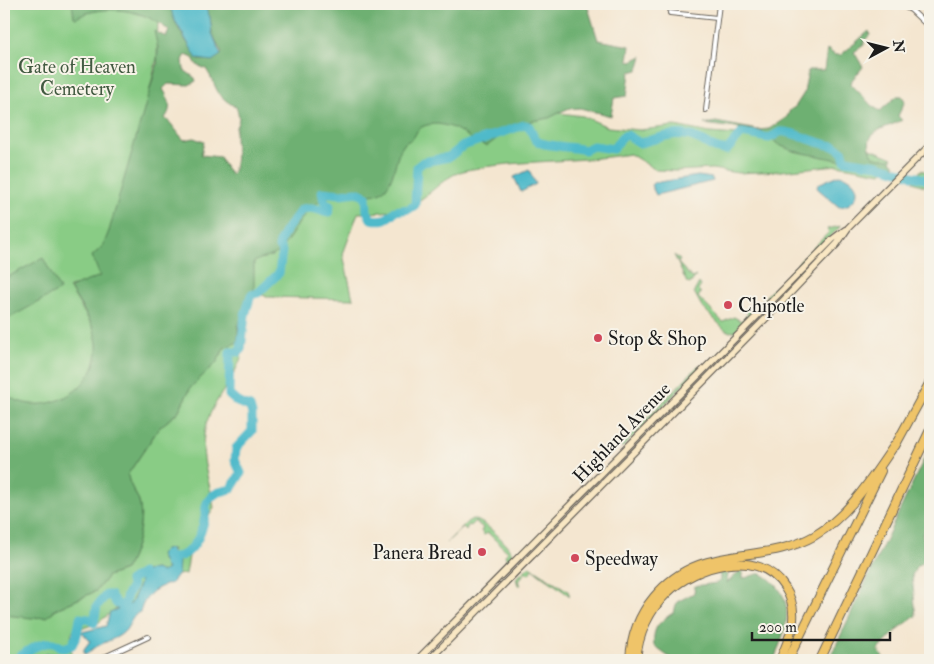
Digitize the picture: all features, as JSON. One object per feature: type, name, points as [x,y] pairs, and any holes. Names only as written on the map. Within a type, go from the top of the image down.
[{"type":"highway","points":[[788,660],[856,518],[930,382]]},
{"type":"highway","points":[[820,660],[930,430]]},
{"type":"highway","points":[[630,660],[633,637],[643,614],[658,593],[672,580],[707,562],[796,544],[818,534],[852,504],[896,443]]},
{"type":"highway","points":[[636,660],[646,622],[667,593],[699,572],[715,566],[738,564],[753,566],[768,572],[780,581],[788,594],[793,620],[780,660]]},
{"type":"main road","name":"Highland Avenue","points":[[417,660],[728,344],[833,239],[848,228],[930,144]]},
{"type":"main road","name":"Highland Avenue","points":[[429,660],[777,307],[837,244],[848,228]]},
{"type":"street","points":[[706,110],[719,4]]},
{"type":"street","points":[[899,4],[911,10],[930,28]]},
{"type":"street","points":[[670,13],[717,18]]},
{"type":"street","points":[[98,660],[148,638]]},
{"type":"green space","name":"Gate of Heaven Cemetery","points":[[4,4],[82,4],[120,9],[158,20],[157,58],[130,175],[99,277],[94,281],[69,287],[96,332],[101,349],[90,390],[58,404],[29,408],[4,396]]},
{"type":"green space","points":[[72,4],[175,4],[172,6],[178,27],[198,60],[208,60],[222,53],[212,33],[210,17],[203,4],[587,4],[598,40],[630,46],[628,60],[632,61],[642,56],[638,70],[630,72],[627,96],[614,98],[611,116],[580,108],[567,109],[549,118],[516,124],[487,146],[450,127],[437,124],[426,125],[420,128],[413,138],[405,143],[398,155],[389,183],[381,192],[370,195],[339,194],[330,196],[314,205],[278,252],[254,262],[254,294],[238,325],[238,342],[224,348],[217,362],[191,387],[178,412],[159,428],[128,474],[139,502],[141,514],[137,540],[125,570],[108,576],[96,591],[56,609],[47,617],[32,618],[4,615],[4,482],[7,477],[4,443],[4,393],[18,401],[34,404],[50,403],[65,397],[78,388],[89,376],[95,361],[96,337],[94,329],[70,288],[100,276],[92,256],[103,246],[109,231],[157,65],[158,48],[154,31],[166,37],[169,31],[149,18],[137,13],[124,11],[99,11],[74,17]],"holes":[[[186,55],[193,58],[197,65],[206,69],[217,91],[236,107],[238,112],[239,119],[235,130],[236,159],[232,174],[228,172],[220,157],[201,155],[204,142],[194,138],[184,140],[165,118],[169,111],[169,104],[163,89],[168,84],[189,85],[196,81],[195,78],[184,70],[183,60]]]},
{"type":"green space","points":[[869,31],[870,35],[864,41],[864,45],[854,52],[863,67],[851,84],[872,106],[880,111],[897,96],[902,96],[905,101],[898,116],[902,120],[876,132],[870,141],[870,148],[874,157],[890,159],[896,166],[859,164],[793,151],[779,145],[761,131],[704,124],[716,122],[758,130],[769,129],[787,117],[790,110],[795,107],[804,93],[808,70],[824,70],[827,49],[835,55],[841,55]]},
{"type":"green space","points":[[544,111],[583,116],[608,127],[639,130],[675,126],[710,133],[738,135],[754,134],[772,128],[866,147],[893,158],[881,173],[837,165],[738,173],[712,169],[656,170],[630,154],[590,159],[508,164],[467,170],[453,175],[420,200],[405,207],[382,212],[358,213],[343,254],[353,299],[268,297],[228,283],[404,120]]},
{"type":"green space","points":[[921,170],[930,173],[930,188],[913,182]]},
{"type":"green space","points":[[841,226],[800,267],[797,264],[829,232],[827,229]]},
{"type":"green space","points":[[674,255],[680,260],[678,263],[692,278],[696,276],[690,284],[687,283]]},
{"type":"green space","points":[[43,258],[60,290],[4,321],[4,301],[7,300],[8,295],[4,293],[4,279]]},
{"type":"green space","points":[[796,266],[799,268],[768,299],[766,296]]},
{"type":"green space","points":[[699,283],[701,286],[698,290],[701,293],[698,297],[723,322],[734,317],[741,321],[748,314],[746,311],[748,308],[752,310],[764,298],[767,300],[736,331],[730,332],[724,329],[702,307],[694,292]]},
{"type":"green space","points":[[242,320],[244,346],[241,357],[208,418],[203,440],[204,460],[214,508],[191,545],[186,574],[176,575],[177,563],[171,554],[173,549],[165,550],[160,555],[167,570],[162,572],[155,569],[140,573],[140,583],[131,604],[115,609],[98,623],[72,632],[70,646],[74,660],[59,654],[42,657],[41,660],[4,660],[4,615],[47,617],[56,609],[96,591],[108,576],[125,570],[137,539],[141,514],[139,502],[128,474],[159,428],[178,412],[191,387],[220,357],[224,348],[239,337],[238,325]]},
{"type":"green space","points":[[699,365],[701,367],[622,448],[620,446]]},
{"type":"green space","points":[[930,446],[930,523],[922,535],[928,545],[930,544],[930,559],[917,566],[912,575],[916,616],[898,629],[878,650],[885,660],[829,660]]},
{"type":"green space","points":[[472,519],[483,523],[507,546],[513,556],[508,562],[505,555],[508,552],[488,533],[484,535],[481,531],[483,528],[475,521],[470,526],[468,525],[466,530],[463,527],[446,543],[467,522]]},
{"type":"green space","points":[[530,566],[568,591],[570,596],[533,569],[529,574],[525,572],[518,582],[521,585],[518,585],[516,578]]},
{"type":"green space","points":[[741,570],[743,578],[759,574],[765,576],[777,586],[783,595],[787,613],[786,623],[774,660],[673,660],[654,646],[654,634],[658,625],[674,612],[677,602],[694,593],[695,586],[717,583],[720,580],[719,573],[722,572],[728,574],[727,583]]},
{"type":"water","points":[[175,4],[203,4],[210,17],[212,33],[221,55],[212,61],[197,59],[173,17],[171,8]]},
{"type":"water","points":[[529,170],[536,184],[521,192],[514,177]]},
{"type":"water","points":[[839,175],[847,177],[852,181],[857,191],[856,197],[852,202],[839,207],[817,188],[818,184]]},
{"type":"water","points":[[698,176],[712,178],[713,181],[656,195],[651,185],[653,183]]},
{"type":"water","points":[[171,548],[171,554],[179,561],[178,575],[172,583],[156,589],[148,596],[140,612],[135,615],[125,631],[84,654],[84,649],[90,641],[82,632],[106,626],[110,612],[131,604],[140,583],[139,579],[132,577],[134,574],[155,569],[162,572],[167,569],[160,555],[163,551]]},
{"type":"water","points":[[47,653],[70,658],[71,660],[41,660]]},
{"type":"waterway","points":[[168,563],[171,557],[185,554],[195,544],[205,516],[206,504],[216,494],[231,489],[241,473],[235,460],[236,448],[252,431],[252,414],[250,407],[237,402],[229,395],[230,352],[239,352],[241,349],[245,315],[251,295],[258,293],[279,273],[282,251],[279,247],[288,227],[302,209],[311,208],[329,212],[330,206],[324,201],[322,192],[341,194],[357,192],[366,196],[367,211],[371,219],[384,219],[395,211],[409,209],[415,205],[417,167],[423,162],[449,157],[463,146],[524,125],[529,126],[534,138],[540,143],[585,150],[593,146],[613,149],[623,136],[627,135],[640,143],[676,135],[691,136],[715,148],[727,150],[742,133],[769,138],[784,132],[835,146],[843,152],[845,160],[878,165],[908,174]]},
{"type":"waterway","points":[[912,176],[930,180]]},
{"type":"waterway","points":[[15,660],[32,648],[43,644],[53,643],[64,648],[72,645],[77,635],[80,618],[89,619],[94,623],[97,606],[106,595],[110,595],[117,604],[124,606],[127,595],[132,587],[130,581],[142,573]]},
{"type":"place","name":"Chipotle","points":[[728,305]]},
{"type":"place","name":"Stop & Shop","points":[[598,338]]},
{"type":"place","name":"Panera Bread","points":[[482,552]]},
{"type":"place","name":"Speedway","points":[[575,558]]}]
